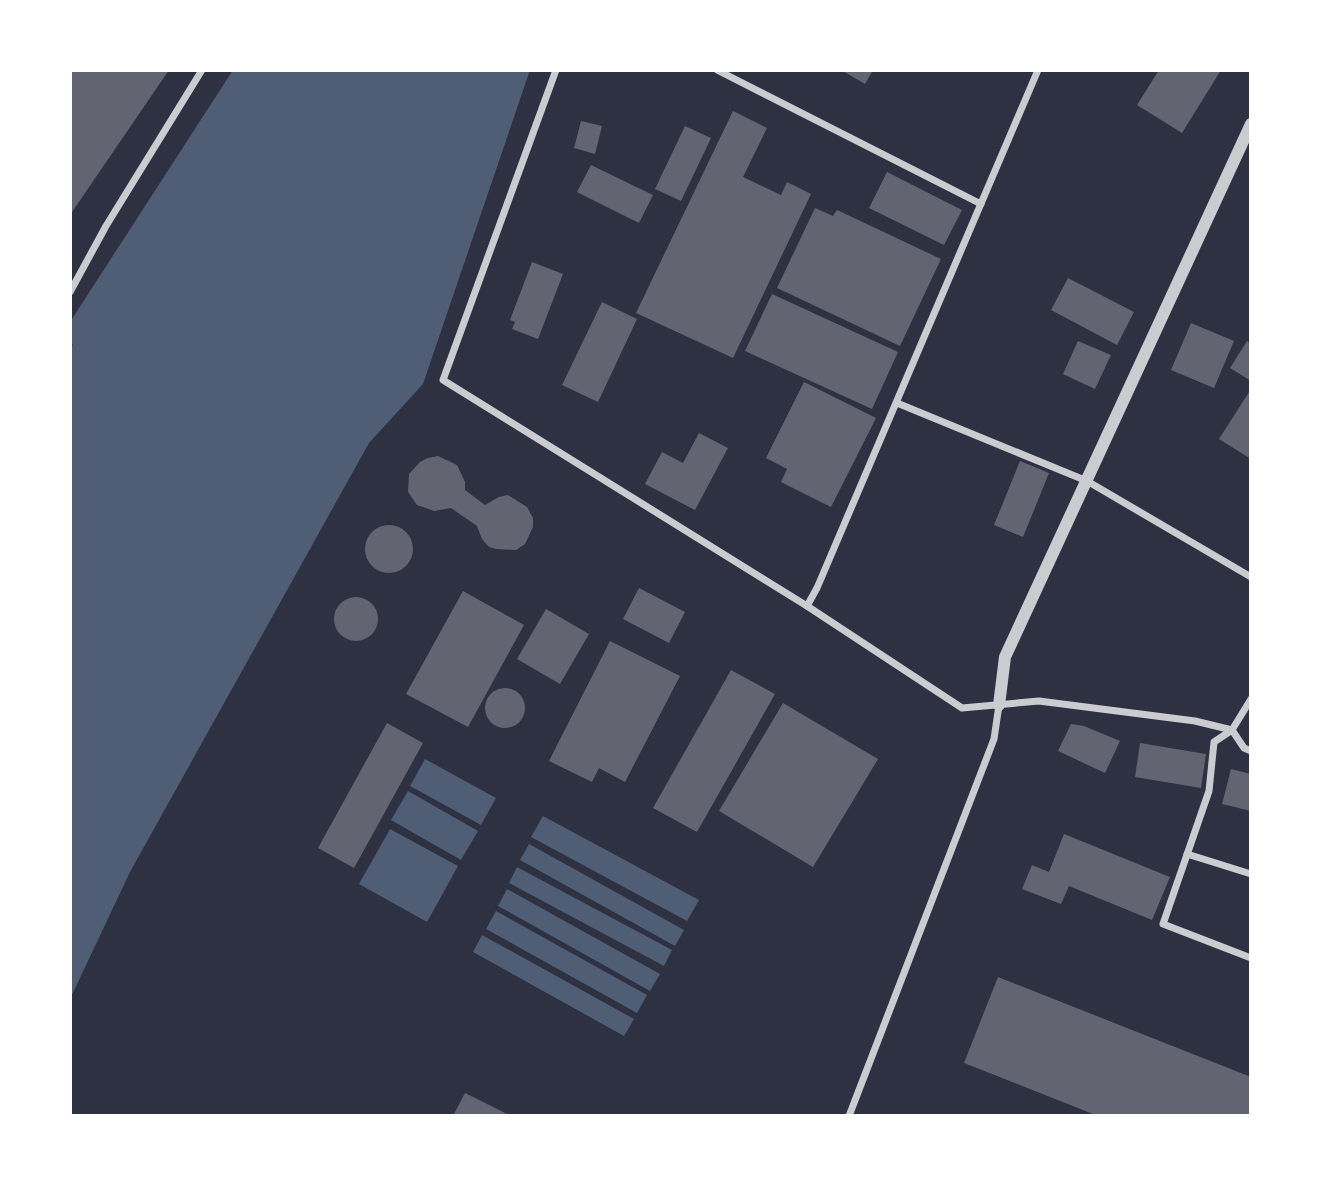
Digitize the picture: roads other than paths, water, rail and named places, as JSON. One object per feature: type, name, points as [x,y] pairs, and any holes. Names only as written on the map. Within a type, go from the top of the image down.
[{"type":"street","points":[[70,292],[106,226],[202,70]]},
{"type":"street","points":[[556,70],[443,380],[807,606],[962,708],[1039,701],[1195,721],[1232,730],[1244,748],[1251,751]]},
{"type":"street","points":[[717,70],[981,204]]},
{"type":"street","points":[[807,606],[817,589],[1038,70]]},
{"type":"street","points":[[849,1116],[994,739],[1005,657],[1251,124]]},
{"type":"street","points":[[897,403],[1087,481],[1251,577]]},
{"type":"street","points":[[1251,699],[1232,730],[1214,742],[1209,791],[1163,924],[1251,958]]},
{"type":"street","points":[[1187,854],[1251,874]]},
{"type":"water","points":[[233,70],[530,70],[423,384],[369,443],[130,872],[70,999],[70,350],[73,345],[70,342],[70,322]]},
{"type":"water","points":[[425,759],[496,798],[481,825],[410,786]]},
{"type":"water","points":[[408,791],[478,831],[461,860],[391,820]]},
{"type":"water","points":[[543,816],[699,900],[687,921],[531,837]]},
{"type":"water","points":[[390,829],[458,866],[427,922],[359,884]]},
{"type":"water","points":[[529,844],[684,930],[675,946],[520,860]]},
{"type":"water","points":[[517,867],[672,950],[664,966],[509,883]]},
{"type":"water","points":[[507,889],[660,974],[650,991],[498,906]]},
{"type":"water","points":[[496,911],[647,995],[637,1013],[486,929]]},
{"type":"water","points":[[482,935],[634,1019],[624,1036],[473,952]]}]
